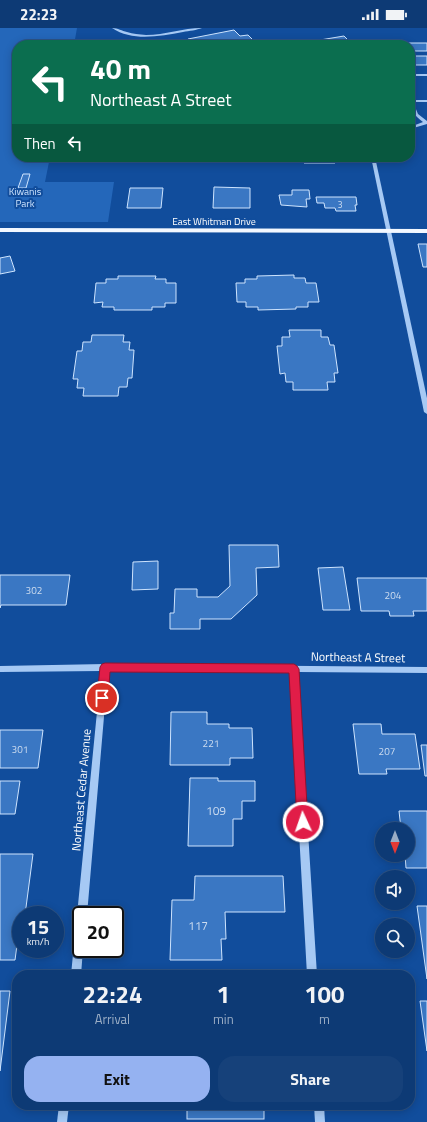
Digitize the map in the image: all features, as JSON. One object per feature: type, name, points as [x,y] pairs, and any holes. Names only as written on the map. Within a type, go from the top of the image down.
[{"type":"main road","name":"East Whitman Drive","points":[[0,230],[427,231]]},
{"type":"street","points":[[114,28],[128,34],[147,36],[200,28]]},
{"type":"street","points":[[415,75],[427,75]]},
{"type":"street","points":[[415,101],[427,101]]},
{"type":"street","points":[[415,112],[416,115],[427,122]]},
{"type":"street","points":[[415,126],[427,122]]},
{"type":"street","points":[[374,162],[427,412]]},
{"type":"street","name":"Northeast A Street","points":[[0,669],[105,667],[427,670]]},
{"type":"street","name":"Northeast Cedar Avenue","points":[[83,906],[105,667]]},
{"type":"street","points":[[294,669],[312,970]]},
{"type":"street","points":[[76,970],[78,958]]},
{"type":"street","points":[[62,1122],[63,1110]]},
{"type":"street","points":[[319,1110],[320,1122]]},
{"type":"green space","name":"Kiwanis Park","points":[[0,28],[77,28],[75,40],[12,40],[12,162],[49,162],[45,182],[114,182],[108,222],[0,222]]},
{"type":"building","points":[[234,30],[240,36],[248,35],[253,40],[189,40],[188,39]]},
{"type":"building","points":[[344,36],[348,40],[320,40]]},
{"type":"building","points":[[415,43],[427,43],[427,51],[415,51]]},
{"type":"building","points":[[415,56],[427,56],[427,65],[415,65]]},
{"type":"building","points":[[304,162],[335,163],[304,163]]},
{"type":"building","points":[[23,174],[30,174],[26,188],[18,188]]},
{"type":"building","points":[[214,187],[250,188],[250,208],[213,208]]},
{"type":"building","points":[[130,188],[163,188],[161,208],[127,208]]},
{"type":"building","points":[[292,190],[309,190],[310,199],[306,199],[307,207],[281,205],[279,195],[292,195]]},
{"type":"building","points":[[316,197],[356,197],[356,211],[336,211],[335,208],[325,208],[324,203],[317,203]]},
{"type":"building","points":[[418,244],[427,244],[427,267],[423,267]]},
{"type":"building","points":[[10,256],[15,271],[0,274],[0,258]]},
{"type":"building","points":[[294,275],[294,278],[305,278],[306,283],[316,283],[319,302],[308,302],[308,307],[296,307],[296,309],[258,310],[258,307],[246,307],[246,302],[237,302],[236,283],[245,283],[245,279],[257,279],[257,276]]},
{"type":"building","points":[[118,276],[156,276],[155,279],[166,279],[166,283],[176,283],[176,303],[165,303],[165,307],[152,307],[152,310],[114,310],[114,307],[102,307],[103,302],[94,303],[96,283],[106,283],[106,279],[118,279]]},
{"type":"building","points":[[289,330],[321,330],[321,337],[328,337],[330,345],[334,345],[338,373],[334,373],[335,382],[327,382],[328,390],[293,390],[293,382],[286,382],[285,373],[280,374],[277,346],[282,346],[282,337],[290,337]]},
{"type":"building","points":[[92,335],[124,335],[123,342],[130,342],[129,350],[134,350],[132,378],[128,378],[127,387],[119,387],[118,396],[83,396],[84,388],[77,388],[78,379],[73,379],[77,351],[82,351],[83,342],[91,342]]},
{"type":"building","points":[[229,545],[278,545],[279,567],[256,568],[257,595],[231,619],[200,619],[200,629],[170,629],[170,613],[174,613],[175,589],[197,589],[197,597],[218,597],[230,586]]},
{"type":"building","points":[[158,561],[158,589],[132,590],[133,562]]},
{"type":"building","points":[[343,567],[350,610],[323,610],[318,568]]},
{"type":"building","points":[[0,575],[70,575],[66,605],[1,605],[0,608]]},
{"type":"building","points":[[357,578],[427,578],[427,611],[413,611],[414,616],[390,616],[389,611],[361,611]]},
{"type":"building","points":[[171,712],[207,712],[207,724],[229,724],[229,728],[252,728],[253,758],[230,758],[230,765],[170,765]]},
{"type":"building","points":[[353,724],[381,724],[382,734],[415,734],[420,769],[386,769],[387,774],[359,774]]},
{"type":"building","points":[[0,730],[43,730],[38,768],[0,768]]},
{"type":"building","points":[[421,745],[427,745],[427,776],[425,776]]},
{"type":"building","points":[[190,778],[218,778],[218,781],[255,781],[255,801],[242,801],[242,819],[233,819],[233,846],[188,846]]},
{"type":"building","points":[[0,781],[20,781],[15,814],[0,814]]},
{"type":"building","points":[[399,811],[427,811],[427,868],[406,868],[406,862],[415,862],[415,822],[400,822]]},
{"type":"building","points":[[0,854],[33,854],[26,906],[12,906],[12,958],[15,958],[15,960],[0,960]]},
{"type":"building","points":[[195,876],[283,876],[285,912],[225,912],[226,939],[221,939],[222,960],[170,960],[172,900],[194,900]]},
{"type":"building","points":[[417,906],[427,906],[427,979]]},
{"type":"building","points":[[0,991],[10,991],[0,1071]]},
{"type":"building","points":[[420,1001],[427,1001],[427,1051]]},
{"type":"building","points":[[187,1110],[264,1110],[264,1119],[187,1119]]},
{"type":"route","points":[[102,698],[105,667],[294,669],[303,822]]}]
